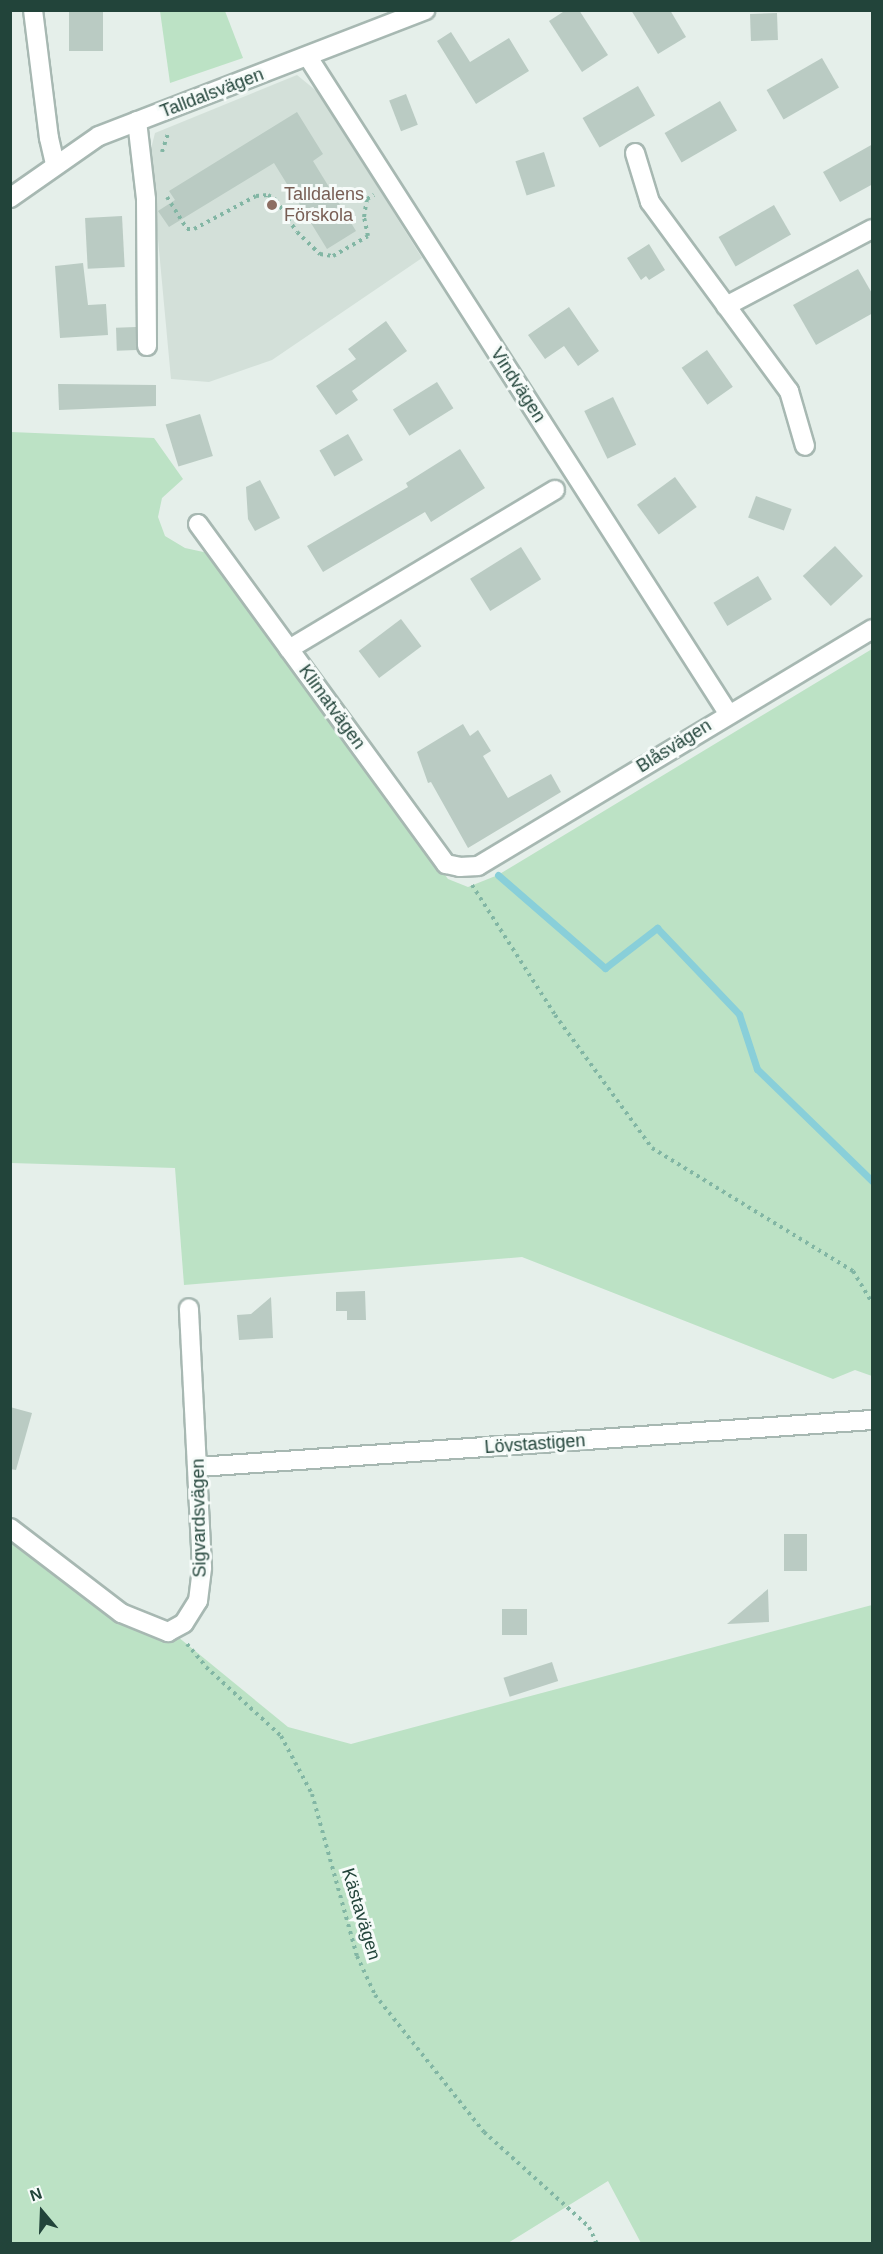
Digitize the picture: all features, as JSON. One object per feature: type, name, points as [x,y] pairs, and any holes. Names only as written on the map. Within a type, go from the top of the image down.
[{"type":"street","points":[[33,10],[48,138],[55,164]]},
{"type":"street","name":"Talldalsvägen","points":[[10,198],[55,164],[99,136],[308,57],[405,14],[425,10]]},
{"type":"street","name":"Vindvägen","points":[[308,57],[728,713]]},
{"type":"street","points":[[136,121],[146,199],[147,346]]},
{"type":"street","points":[[635,153],[650,202],[789,391],[806,446]]},
{"type":"street","points":[[726,306],[873,229]]},
{"type":"street","points":[[289,649],[555,490]]},
{"type":"street","name":"Klimatvägen","points":[[198,524],[446,864],[460,867]]},
{"type":"street","name":"Blåsvägen","points":[[460,867],[478,866],[728,713],[873,629]]},
{"type":"street","name":"Sigvardsvägen","points":[[176,1630],[194,1610],[199,1594],[202,1567],[189,1308]]},
{"type":"street","name":"Lövstastigen","points":[[198,1467],[873,1420]]},
{"type":"street","points":[[10,1528],[122,1613],[162,1631],[176,1630]]},
{"type":"path","points":[[160,159],[174,119],[173,107]]},
{"type":"path","points":[[166,194],[187,229],[194,229],[256,196],[268,195],[276,200],[297,232],[320,254],[333,256],[368,236],[364,217],[367,199],[388,183]]},
{"type":"path","points":[[460,867],[555,1014],[652,1148],[853,1271],[873,1303]]},
{"type":"path","name":"Kästavägen","points":[[176,1630],[206,1667],[281,1736],[312,1794],[357,1956],[375,1995],[484,2132],[589,2227],[597,2244]]},
{"type":"shaded area","name":"Talldalens Förskola","points":[[297,75],[319,93],[422,258],[272,360],[209,382],[171,379],[150,153],[155,133]]},
{"type":"green space","points":[[160,11],[225,11],[243,58],[170,83]]},
{"type":"green space","points":[[11,432],[154,438],[183,479],[162,498],[158,517],[165,536],[185,548],[208,553],[448,879],[468,887],[498,875],[872,649],[872,1376],[855,1370],[833,1379],[522,1257],[184,1285],[175,1168],[11,1163]]},
{"type":"green space","points":[[10,1528],[81,1583],[172,1632],[288,1727],[351,1744],[872,1605],[872,2243],[641,2243],[608,2181],[508,2243],[11,2243]]},
{"type":"building","points":[[69,10],[103,10],[103,51],[69,51]]},
{"type":"building","points":[[566,10],[579,10],[608,55],[582,72],[549,21]]},
{"type":"building","points":[[631,10],[670,10],[686,37],[658,54]]},
{"type":"building","points":[[777,13],[778,40],[751,41],[750,14]]},
{"type":"building","points":[[451,32],[470,62],[509,38],[529,71],[476,104],[437,41]]},
{"type":"building","points":[[822,58],[839,87],[784,119],[767,90]]},
{"type":"building","points":[[638,86],[655,115],[600,147],[583,118]]},
{"type":"building","points":[[406,94],[418,125],[401,131],[389,100]]},
{"type":"building","points":[[720,101],[737,130],[682,162],[665,133]]},
{"type":"building","points":[[297,112],[323,154],[313,161],[356,231],[327,249],[274,163],[169,227],[158,211],[175,200],[169,191]]},
{"type":"building","points":[[873,144],[873,184],[840,202],[823,172]]},
{"type":"building","points":[[544,152],[555,186],[527,196],[515,161]]},
{"type":"building","points":[[774,205],[791,234],[736,266],[719,237]]},
{"type":"building","points":[[122,216],[125,267],[88,269],[85,218]]},
{"type":"building","points":[[649,244],[665,270],[649,280],[646,276],[641,280],[627,258]]},
{"type":"building","points":[[83,263],[88,305],[106,304],[108,335],[60,338],[55,266]]},
{"type":"building","points":[[858,269],[873,295],[873,313],[816,345],[793,305]]},
{"type":"building","points":[[569,307],[599,351],[578,366],[564,346],[545,359],[528,335]]},
{"type":"building","points":[[386,321],[407,351],[352,391],[358,400],[336,415],[316,386],[356,359],[348,349]]},
{"type":"building","points":[[136,327],[137,350],[117,351],[116,328]]},
{"type":"building","points":[[707,350],[733,387],[707,405],[682,368]]},
{"type":"building","points":[[437,382],[453,408],[409,436],[393,410]]},
{"type":"building","points":[[58,384],[156,385],[156,406],[59,410]]},
{"type":"building","points":[[613,397],[636,445],[607,459],[584,411]]},
{"type":"building","points":[[200,414],[213,456],[178,467],[166,425]]},
{"type":"building","points":[[348,434],[363,460],[334,476],[319,450]]},
{"type":"building","points":[[460,449],[485,488],[431,522],[425,512],[323,572],[307,546],[408,487],[406,483]]},
{"type":"building","points":[[675,477],[697,507],[659,535],[637,505]]},
{"type":"building","points":[[260,480],[280,518],[255,531],[248,519],[246,487]]},
{"type":"building","points":[[756,496],[792,509],[784,531],[748,518]]},
{"type":"building","points":[[835,546],[863,576],[831,606],[803,576]]},
{"type":"building","points":[[521,547],[541,579],[490,611],[470,579]]},
{"type":"building","points":[[758,576],[772,599],[727,626],[713,603]]},
{"type":"building","points":[[401,619],[421,646],[379,678],[359,651]]},
{"type":"building","points":[[463,724],[470,736],[478,730],[491,751],[483,756],[508,798],[551,774],[561,792],[468,848],[431,782],[428,783],[417,752]]},
{"type":"building","points":[[365,1291],[366,1320],[347,1320],[347,1311],[336,1311],[336,1292]]},
{"type":"building","points":[[271,1297],[273,1338],[239,1340],[237,1315],[251,1314]]},
{"type":"building","points":[[10,1407],[32,1413],[16,1470],[10,1469]]},
{"type":"building","points":[[784,1534],[807,1534],[807,1571],[784,1571]]},
{"type":"building","points":[[768,1589],[769,1622],[727,1624]]},
{"type":"building","points":[[502,1609],[527,1609],[527,1635],[502,1635]]},
{"type":"building","points":[[552,1662],[558,1681],[510,1697],[503,1678]]},
{"type":"waterway","points":[[498,875],[605,968],[657,928],[739,1014],[757,1069],[872,1181]]},
{"type":"place","name":"Talldalens Förskola","points":[[272,205]]}]
